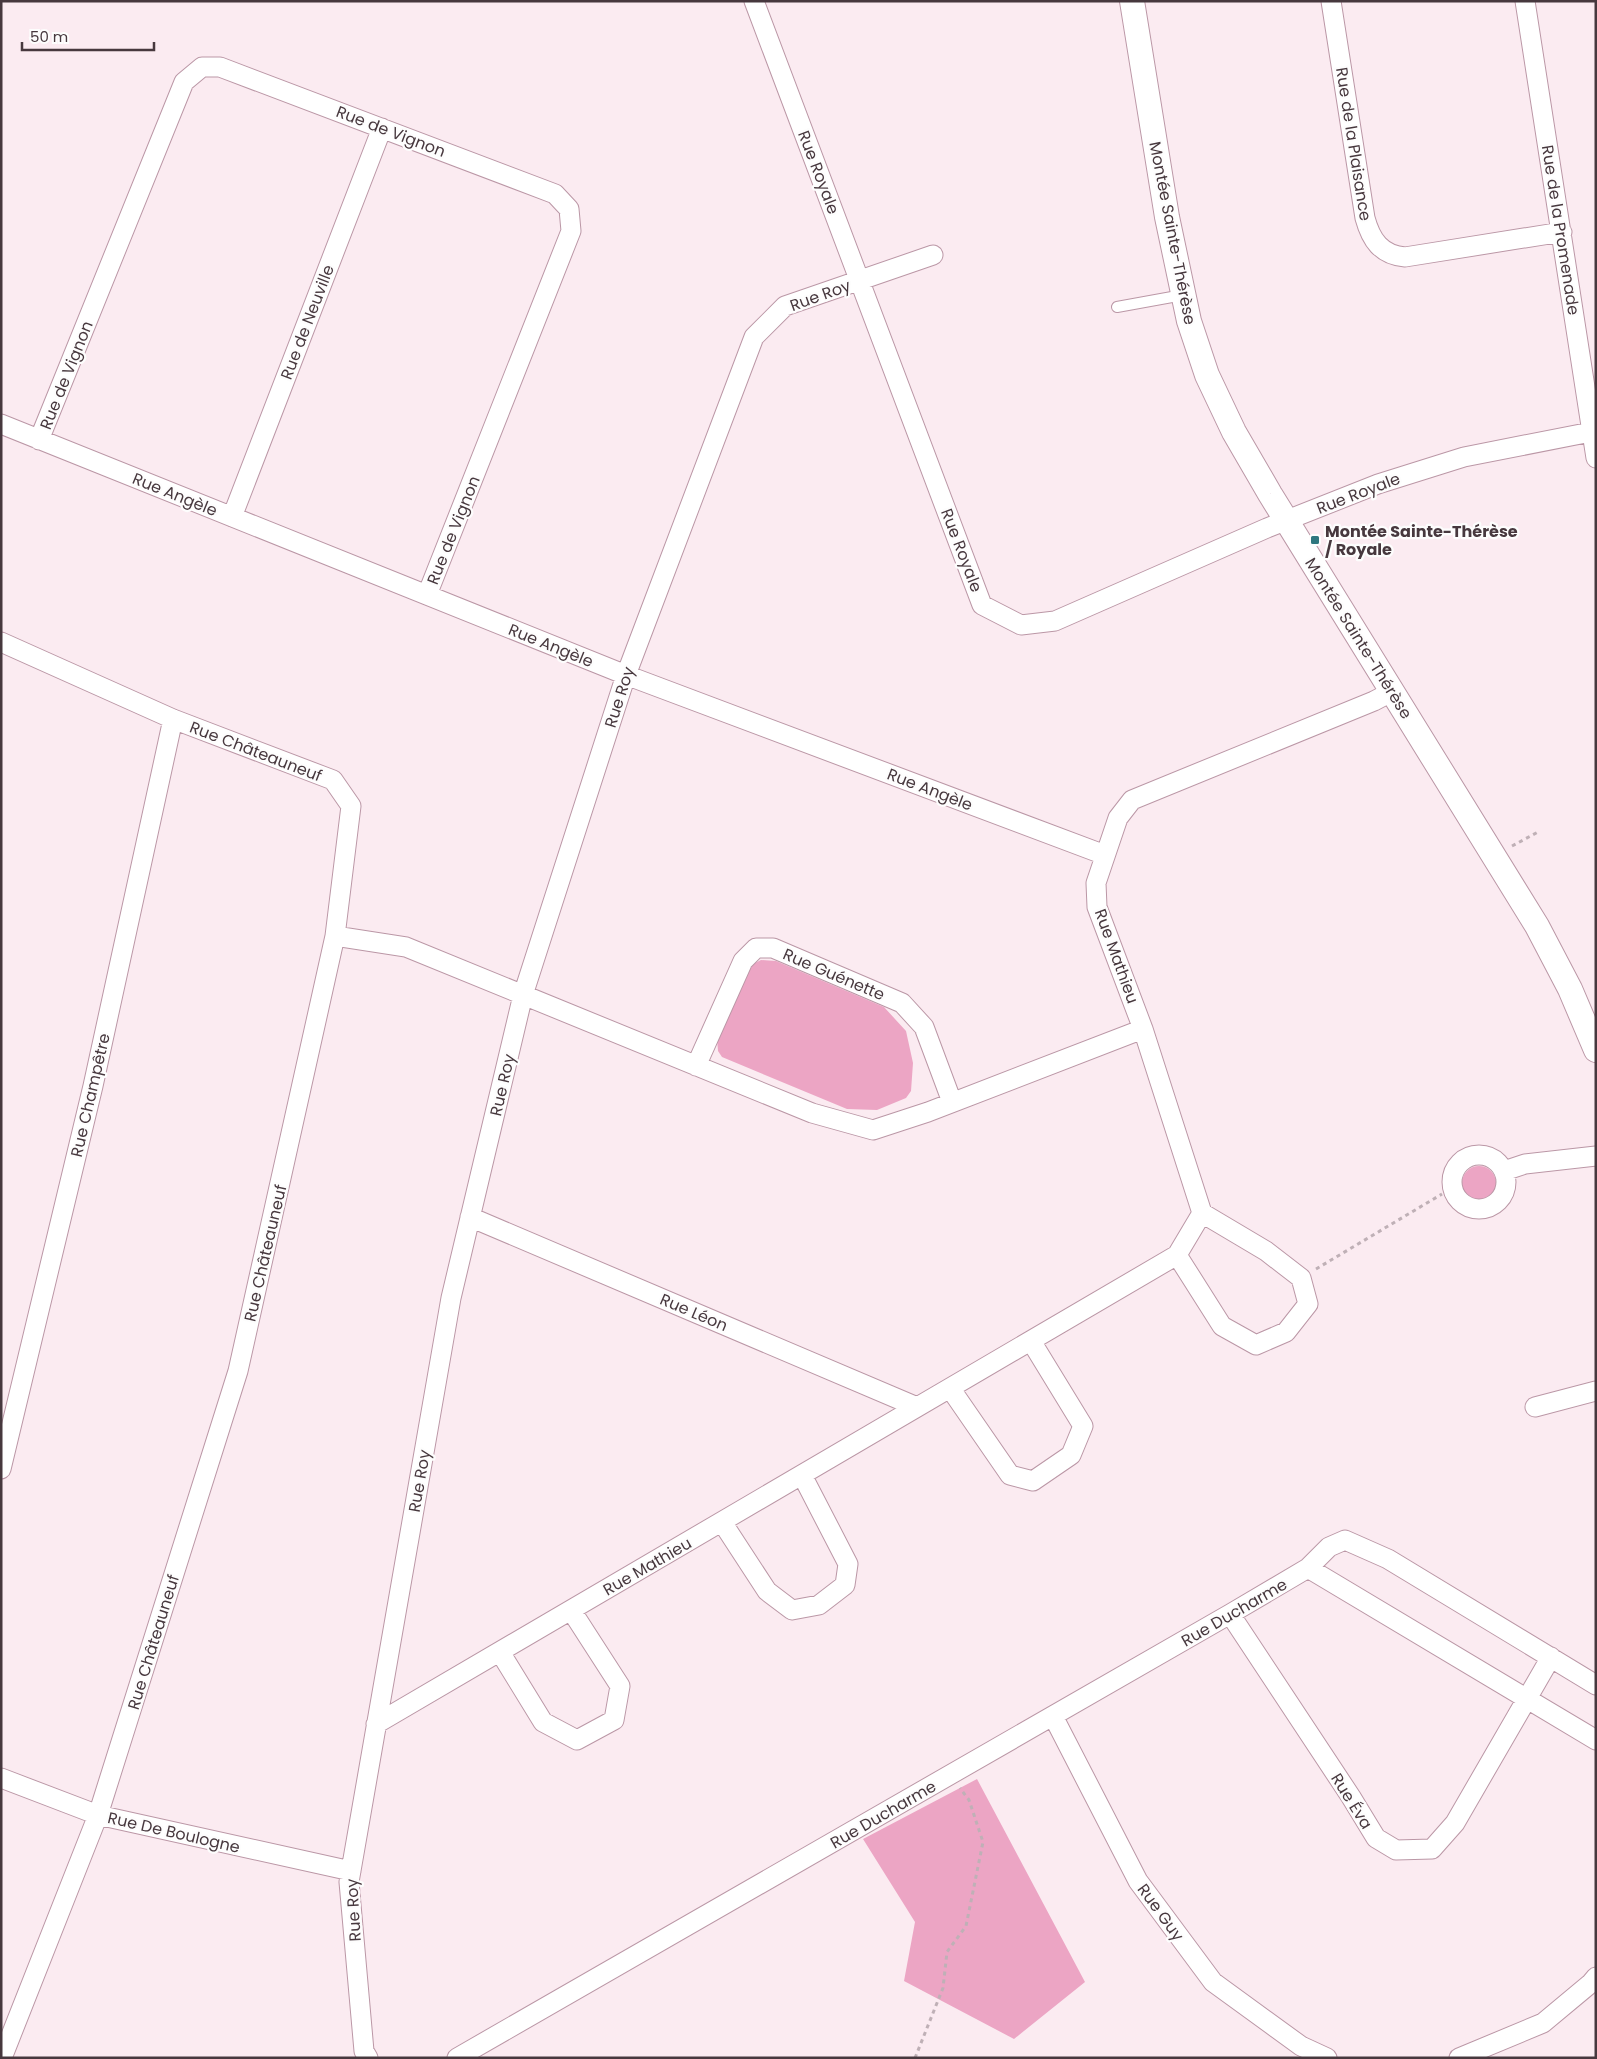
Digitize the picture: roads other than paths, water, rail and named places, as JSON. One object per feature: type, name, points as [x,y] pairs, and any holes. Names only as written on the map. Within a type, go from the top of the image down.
[{"type":"street","name":"Rue Royale","points":[[754,1],[982,605],[1021,625],[1055,621],[1286,520],[1378,484],[1483,452],[1592,432]]},
{"type":"street","name":"Montée Sainte-Thérèse","points":[[1132,1],[1165,204],[1182,295],[1207,375],[1234,432],[1286,520],[1537,926],[1566,981],[1596,1050]]},
{"type":"street","name":"Rue de la Plaisance","points":[[1331,1],[1365,218],[1370,234],[1378,246],[1392,255],[1405,257],[1562,232]]},
{"type":"street","name":"Rue de la Promenade","points":[[1525,1],[1596,458]]},
{"type":"street","name":"Rue de Vignon","points":[[39,440],[184,82],[202,67],[220,67],[555,194],[569,209],[571,231],[427,595]]},
{"type":"street","name":"Rue de Neuville","points":[[232,517],[382,128]]},
{"type":"street","name":"Rue Roy","points":[[368,2058],[364,2051],[349,1882],[451,1298],[523,995],[626,675],[754,337],[785,306],[933,254]]},
{"type":"street","name":"Rue Angèle","points":[[1,424],[626,675],[1106,855]]},
{"type":"street","name":"Rue Châteauneuf","points":[[1,642],[173,719],[334,780],[351,806],[336,936],[238,1371],[98,1815],[2,2058]]},
{"type":"street","name":"Rue Mathieu","points":[[376,1724],[1177,1255],[1202,1213],[1143,1029],[1097,907],[1096,883],[1118,818],[1132,800],[1366,704],[1393,691]]},
{"type":"street","name":"Rue Champêtre","points":[[1,1469],[93,1086],[173,719]]},
{"type":"street","points":[[336,936],[406,947],[812,1113],[873,1130],[1143,1029]]},
{"type":"street","name":"Rue Guénette","points":[[696,1066],[743,961],[756,948],[773,948],[902,1002],[924,1027],[952,1102]]},
{"type":"street","points":[[1504,1171],[1526,1164],[1596,1156]]},
{"type":"street","points":[[1177,1255],[1222,1326],[1256,1345],[1286,1332],[1308,1304],[1301,1278],[1266,1251],[1202,1213]]},
{"type":"street","name":"Rue Léon","points":[[470,1216],[917,1408]]},
{"type":"street","points":[[950,1388],[1010,1475],[1033,1481],[1071,1455],[1083,1426],[1031,1341]]},
{"type":"street","points":[[1535,1407],[1596,1391]]},
{"type":"street","points":[[722,1522],[767,1591],[792,1610],[819,1605],[845,1585],[848,1564],[802,1475]]},
{"type":"street","name":"Rue Ducharme","points":[[457,2058],[1230,1614],[1308,1568],[1329,1547],[1345,1540],[1388,1559],[1596,1685]]},
{"type":"street","points":[[1308,1568],[1596,1740]]},
{"type":"street","points":[[500,1652],[543,1722],[577,1740],[614,1720],[620,1686],[571,1610]]},
{"type":"street","name":"Rue Éva","points":[[1230,1614],[1376,1838],[1396,1850],[1432,1849],[1455,1823],[1550,1657]]},
{"type":"street","name":"Rue Guy","points":[[1052,1716],[1138,1881],[1213,1982],[1301,2046],[1327,2058]]},
{"type":"street","name":"Rue De Boulogne","points":[[1,1778],[98,1815],[351,1871]]},
{"type":"street","points":[[1459,2058],[1543,2023],[1591,1984],[1596,1977]]},
{"type":"lane","points":[[1116,307],[1182,295]]},
{"type":"place","name":"Montée Sainte-Thérèse / Royale","points":[[1315,540]]}]
